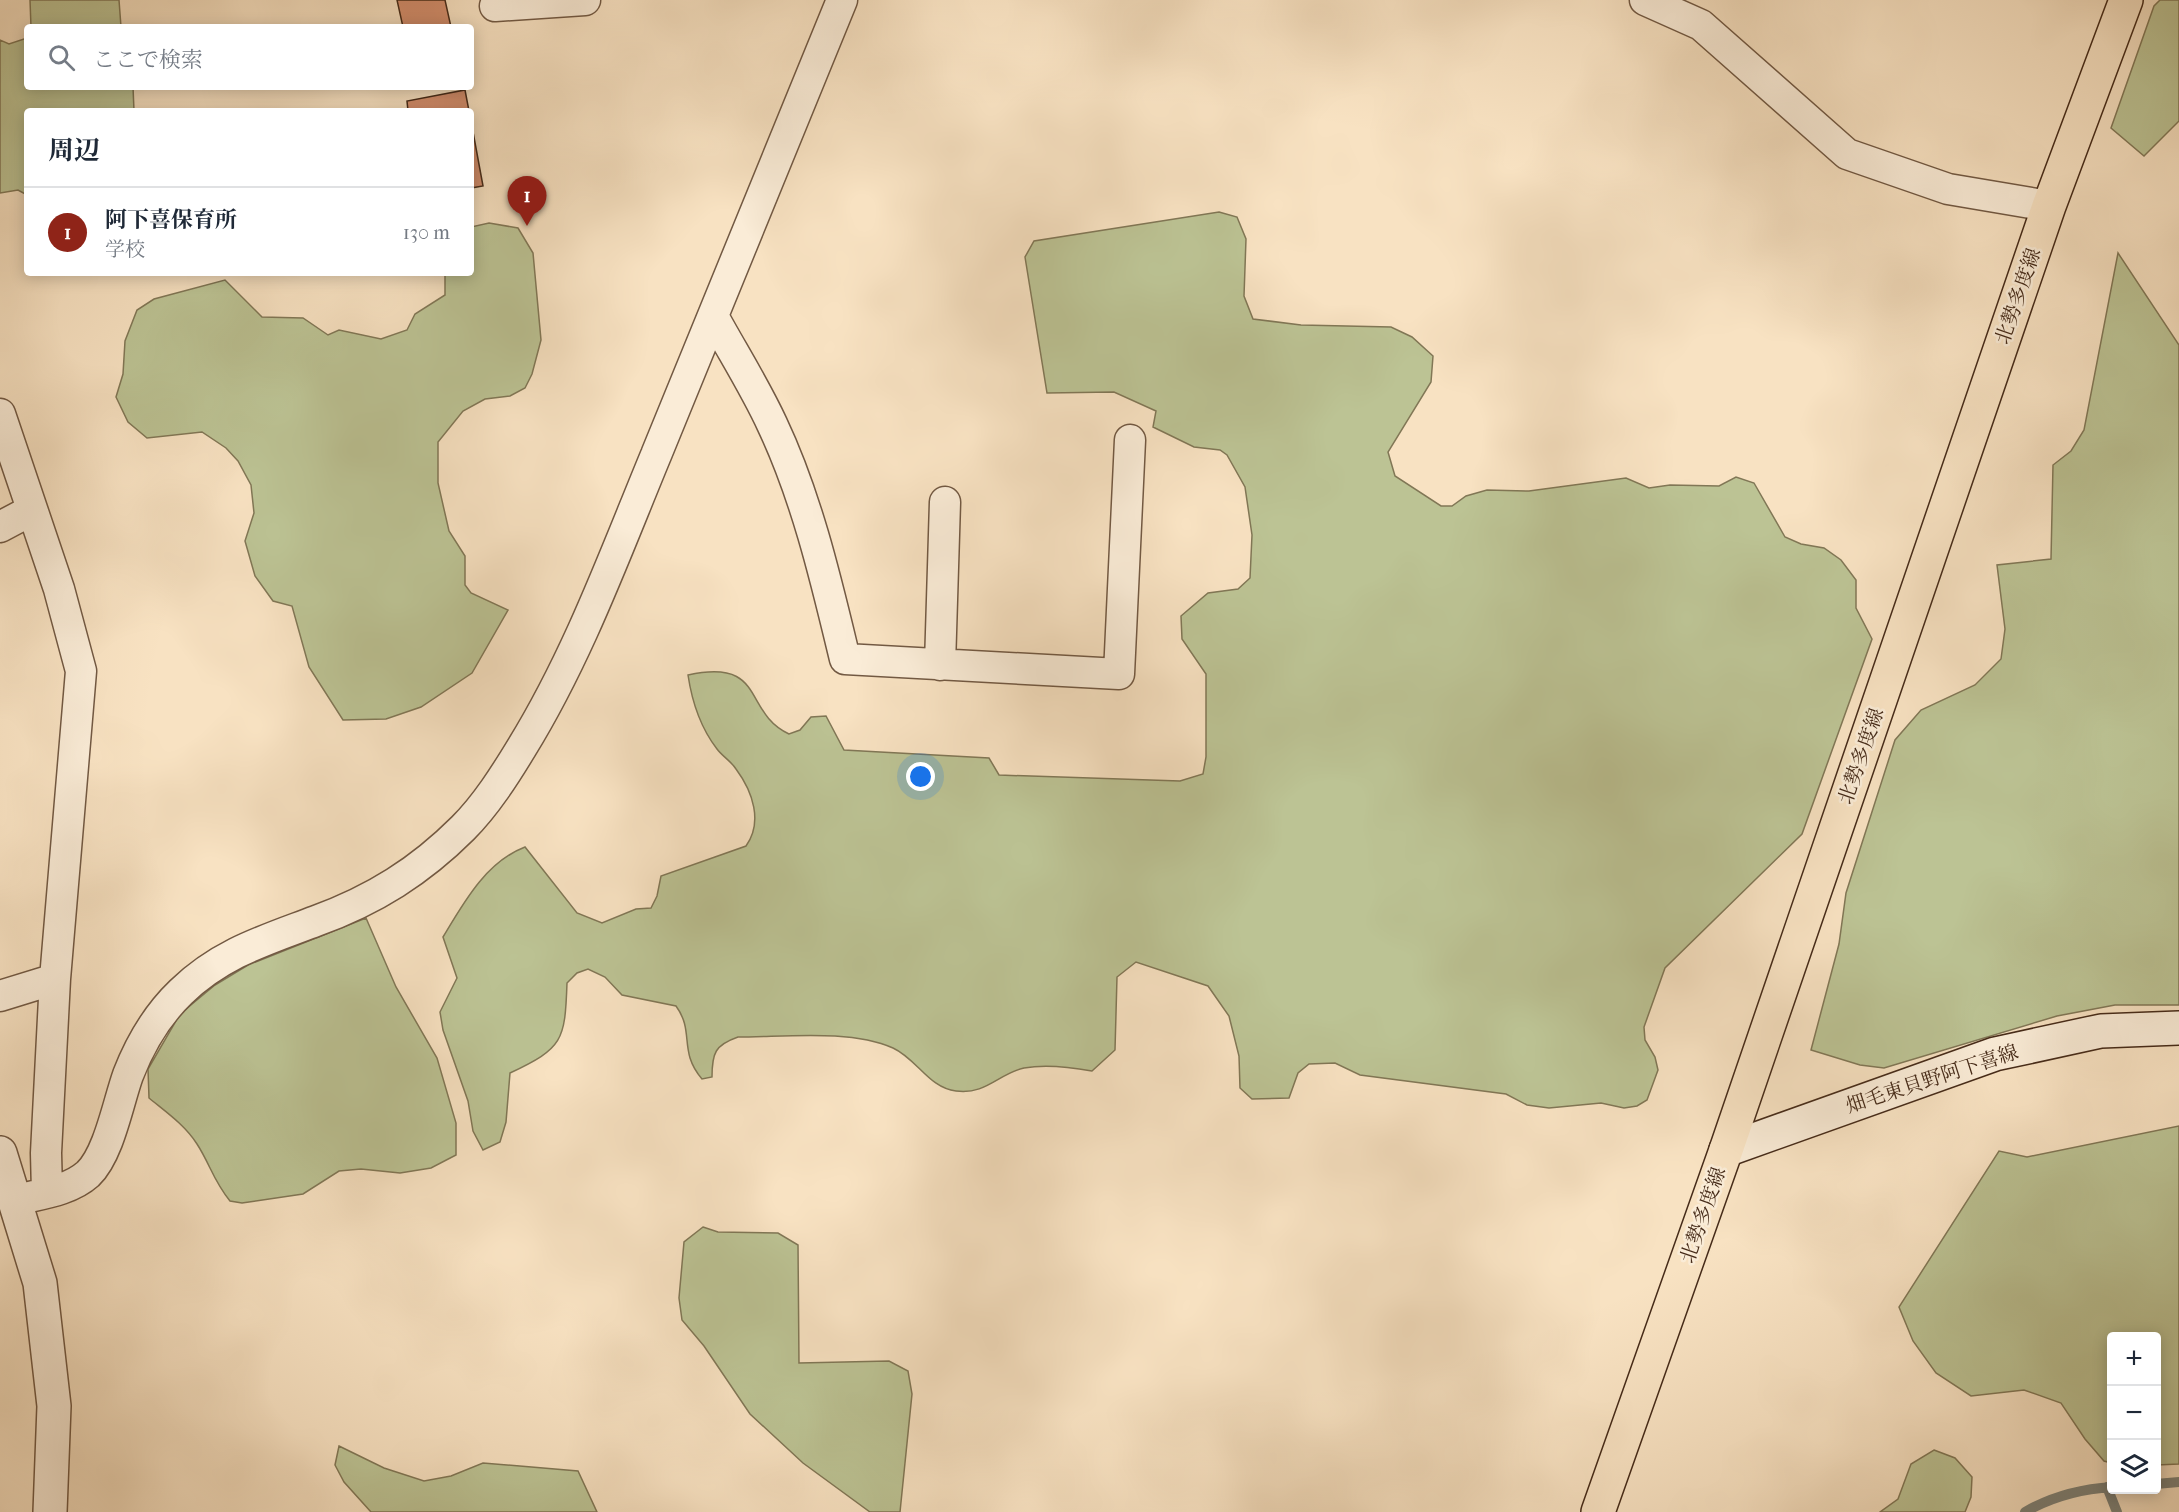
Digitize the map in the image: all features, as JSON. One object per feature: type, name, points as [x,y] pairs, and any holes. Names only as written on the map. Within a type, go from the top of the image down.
[{"type":"main road","name":"北勢多度線","points":[[1598,1512],[1726,1150],[2049,206],[2126,0]]},
{"type":"main road","name":"畑毛東貝野阿下喜線","points":[[1726,1150],[1995,1054],[2101,1031],[2179,1028]]},
{"type":"main road","points":[[0,1153],[32,1196],[54,1406],[50,1512]]},
{"type":"street","points":[[495,6],[585,0]]},
{"type":"street","points":[[32,1196],[72,1185],[90,1172],[100,1156],[128,1076],[144,1040],[163,1010],[183,989],[245,947],[349,907],[420,869],[467,825],[501,780],[545,710],[594,606],[842,0]]},
{"type":"street","points":[[1645,0],[1701,25],[1847,154],[1948,189],[2049,206]]},
{"type":"street","points":[[712,316],[772,422],[790,465],[807,518],[845,659],[1119,674],[1130,440]]},
{"type":"street","points":[[0,414],[62,598],[81,671],[55,979],[46,1153],[32,1196]]},
{"type":"street","points":[[940,665],[945,502]]},
{"type":"street","points":[[0,527],[32,510]]},
{"type":"street","points":[[0,996],[55,979]]},
{"type":"green space","points":[[30,0],[119,0],[121,24],[31,24]]},
{"type":"green space","points":[[2160,0],[2179,0],[2179,121],[2144,156],[2111,128],[2154,6]]},
{"type":"green space","points":[[24,39],[24,90],[133,90],[134,108],[24,108],[24,193],[18,190],[0,193],[0,40],[9,44]]},
{"type":"green space","points":[[1219,212],[1237,217],[1246,239],[1244,296],[1253,319],[1301,325],[1391,327],[1412,337],[1433,356],[1431,382],[1388,452],[1395,476],[1441,506],[1452,506],[1466,496],[1487,490],[1529,491],[1626,478],[1649,488],[1670,485],[1719,486],[1736,477],[1754,483],[1785,537],[1801,544],[1824,548],[1841,560],[1856,580],[1856,608],[1872,639],[1802,834],[1665,968],[1644,1027],[1645,1040],[1655,1057],[1658,1070],[1647,1100],[1637,1106],[1624,1108],[1601,1103],[1549,1108],[1527,1105],[1506,1094],[1360,1075],[1335,1063],[1309,1064],[1298,1073],[1289,1098],[1252,1099],[1240,1088],[1239,1056],[1229,1016],[1208,986],[1136,962],[1117,977],[1115,1050],[1092,1071],[1058,1066],[1024,1068],[976,1090],[956,1091],[938,1085],[901,1053],[876,1042],[837,1036],[796,1035],[738,1037],[730,1040],[716,1051],[712,1077],[702,1079],[690,1059],[685,1024],[676,1006],[622,995],[605,977],[588,969],[577,973],[567,983],[565,1018],[558,1040],[541,1057],[510,1073],[506,1122],[500,1142],[483,1150],[473,1131],[468,1101],[443,1030],[440,1012],[457,978],[443,937],[477,884],[499,862],[525,847],[577,913],[602,923],[636,909],[651,908],[657,896],[661,876],[746,846],[751,837],[755,817],[751,797],[732,763],[719,752],[701,723],[688,675],[713,672],[730,674],[742,680],[764,713],[774,724],[789,734],[800,730],[811,717],[826,716],[844,750],[989,758],[999,775],[1180,781],[1203,774],[1206,757],[1206,674],[1182,639],[1181,616],[1208,593],[1238,589],[1250,578],[1252,535],[1245,487],[1227,455],[1220,450],[1194,447],[1153,427],[1156,411],[1114,392],[1047,393],[1025,257],[1034,241]]},
{"type":"green space","points":[[489,223],[518,228],[533,253],[541,340],[532,374],[525,388],[510,396],[485,399],[463,411],[438,442],[438,483],[449,531],[465,556],[465,585],[471,593],[508,610],[472,673],[421,707],[386,719],[343,720],[309,667],[292,606],[273,601],[255,576],[245,541],[254,513],[251,485],[238,461],[226,448],[202,432],[147,438],[128,422],[116,397],[123,374],[125,341],[137,310],[154,299],[225,280],[262,317],[303,318],[328,335],[339,330],[381,339],[407,330],[415,314],[445,295],[445,276],[474,276],[474,226]]},
{"type":"green space","points":[[2118,253],[2179,345],[2179,1005],[2115,1005],[2057,1016],[1884,1068],[1860,1065],[1811,1050],[1839,944],[1846,893],[1895,740],[1921,710],[1975,685],[2001,659],[2005,629],[1997,565],[2051,559],[2053,465],[2071,451],[2084,430]]},
{"type":"green space","points":[[366,918],[396,987],[437,1058],[456,1123],[456,1155],[431,1168],[400,1173],[361,1169],[339,1171],[303,1194],[242,1203],[230,1201],[192,1137],[175,1119],[149,1098],[148,1069],[180,1014],[215,985],[248,965]]},
{"type":"green space","points":[[2179,1126],[2179,1464],[2161,1465],[2161,1332],[2107,1332],[2107,1462],[2085,1439],[2061,1403],[2024,1390],[1971,1396],[1936,1373],[1913,1341],[1899,1307],[1999,1151],[2027,1157]]},
{"type":"green space","points":[[703,1227],[718,1232],[778,1233],[798,1245],[799,1363],[889,1361],[908,1371],[912,1394],[900,1512],[870,1512],[803,1463],[750,1414],[704,1346],[682,1320],[679,1298],[684,1242]]},
{"type":"green space","points":[[339,1446],[384,1468],[424,1481],[451,1476],[483,1463],[578,1471],[597,1512],[371,1512],[344,1482],[335,1465]]},
{"type":"green space","points":[[1934,1450],[1955,1458],[1972,1477],[1971,1497],[1965,1512],[1880,1512],[1898,1499],[1911,1464]]},
{"type":"building","points":[[397,0],[445,0],[450,24],[402,24]]},
{"type":"building","points":[[465,90],[468,108],[408,108],[407,101]]},
{"type":"building","points":[[474,137],[483,186],[474,188]]},
{"type":"waterway","points":[[2161,1484],[2179,1482]]},
{"type":"waterway","points":[[2025,1512],[2067,1494],[2107,1488]]},
{"type":"waterway","points":[[2110,1494],[2117,1512]]},
{"type":"place","name":"阿下喜保育所","points":[[527,226]]}]
